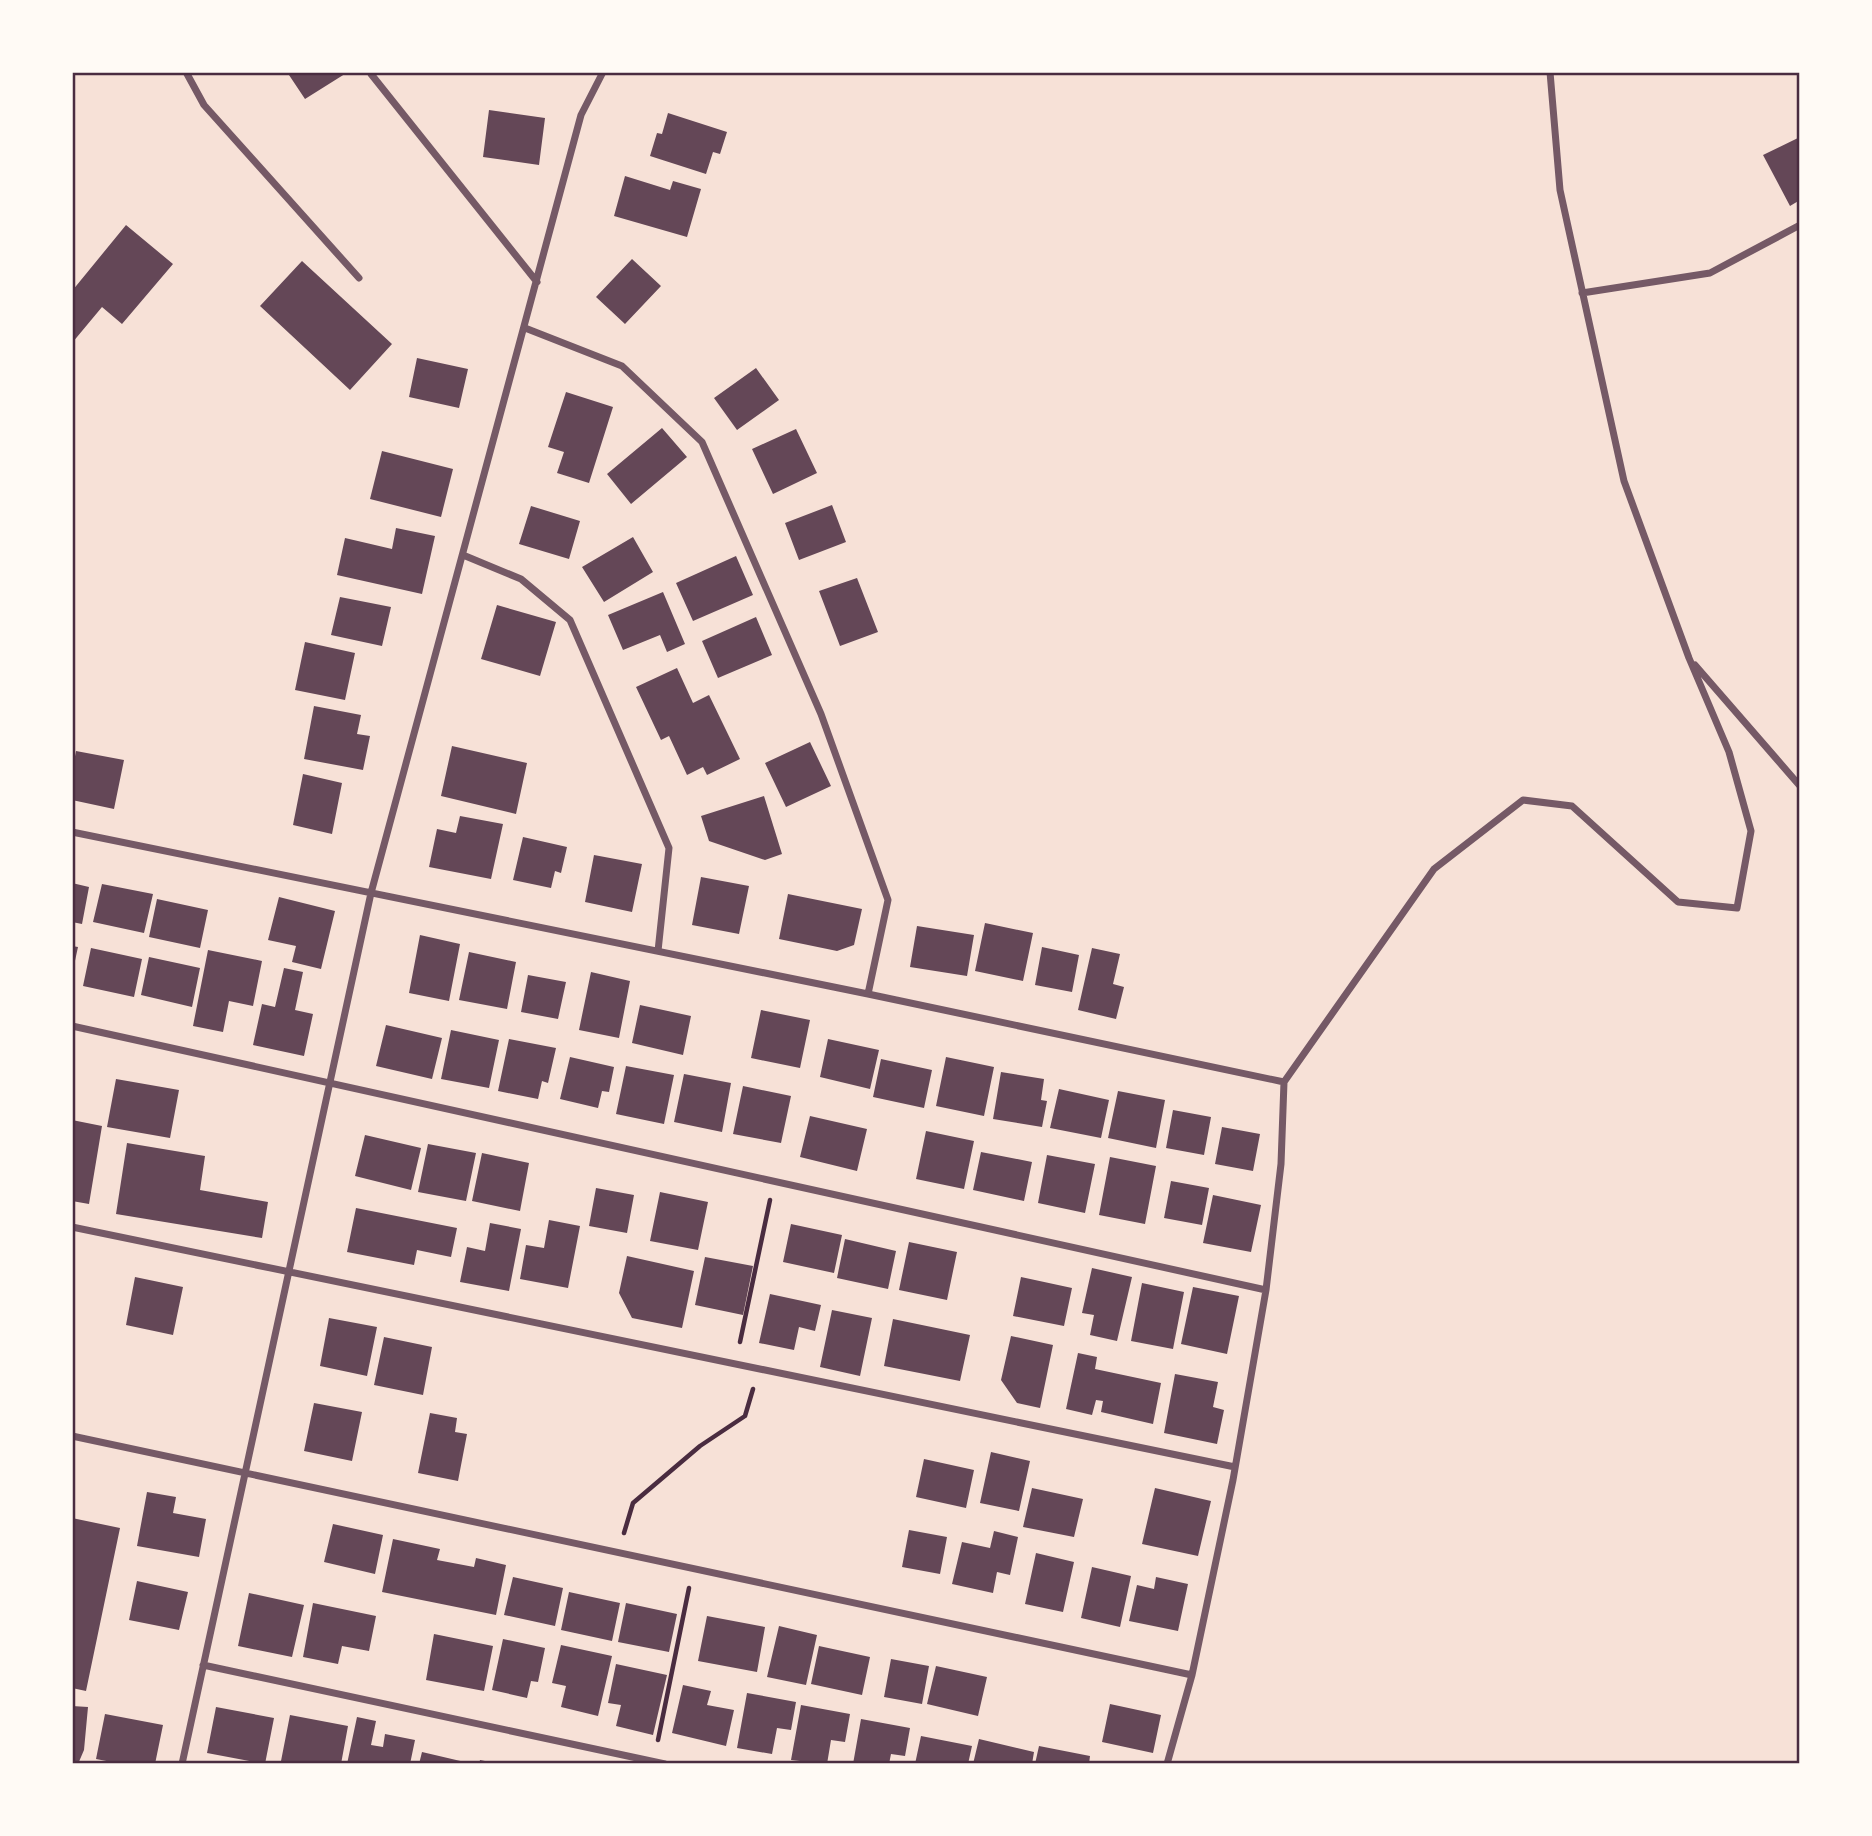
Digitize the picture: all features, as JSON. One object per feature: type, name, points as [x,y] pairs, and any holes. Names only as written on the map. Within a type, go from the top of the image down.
[{"type":"street","points":[[186,72],[204,105],[359,278]]},
{"type":"street","points":[[374,72],[371,74],[537,282]]},
{"type":"street","points":[[182,1764],[371,893],[582,115],[603,72]]},
{"type":"street","points":[[1167,1764],[1192,1675],[1235,1467],[1266,1290],[1281,1164],[1284,1082],[1434,869],[1523,800],[1572,806],[1678,902],[1737,908],[1751,831],[1729,752],[1689,658],[1623,481],[1560,190],[1550,72]]},
{"type":"street","points":[[1583,293],[1710,273],[1800,225]]},
{"type":"street","points":[[524,328],[622,366],[702,442],[821,714],[888,900],[868,994]]},
{"type":"street","points":[[463,555],[521,579],[570,620],[669,848],[658,951]]},
{"type":"street","points":[[1689,658],[1800,786]]},
{"type":"street","points":[[72,832],[868,994],[1284,1082]]},
{"type":"street","points":[[72,1026],[1266,1290]]},
{"type":"street","points":[[72,1227],[1235,1467]]},
{"type":"street","points":[[72,1436],[1192,1675]]},
{"type":"street","points":[[203,1665],[665,1764]]},
{"type":"path","points":[[736,1364],[774,1181]]},
{"type":"path","points":[[620,1553],[625,1525],[633,1503],[700,1446],[744,1416],[756,1368]]},
{"type":"path","points":[[654,1762],[692,1569]]},
{"type":"building","points":[[287,72],[348,72],[305,99]]},
{"type":"building","points":[[489,110],[545,118],[539,165],[483,157]]},
{"type":"building","points":[[668,113],[727,132],[720,154],[713,152],[706,174],[650,156],[657,133],[662,134]]},
{"type":"building","points":[[1800,137],[1800,200],[1790,206],[1763,155]]},
{"type":"building","points":[[625,176],[670,190],[673,181],[701,189],[687,237],[614,216]]},
{"type":"building","points":[[126,225],[173,264],[122,324],[102,307],[72,343],[72,291]]},
{"type":"building","points":[[632,259],[661,286],[625,324],[596,297]]},
{"type":"building","points":[[302,261],[392,344],[350,390],[260,306]]},
{"type":"building","points":[[417,358],[468,369],[459,408],[409,397]]},
{"type":"building","points":[[756,368],[779,400],[737,430],[714,398]]},
{"type":"building","points":[[566,392],[613,407],[589,483],[557,473],[564,452],[548,447]]},
{"type":"building","points":[[662,428],[687,457],[631,504],[607,474]]},
{"type":"building","points":[[796,429],[817,473],[773,494],[752,449]]},
{"type":"building","points":[[382,451],[453,469],[441,517],[370,499]]},
{"type":"building","points":[[832,505],[846,542],[799,560],[785,523]]},
{"type":"building","points":[[531,506],[580,521],[569,559],[519,544]]},
{"type":"building","points":[[396,528],[435,536],[422,594],[337,575],[345,538],[392,549]]},
{"type":"building","points":[[633,537],[653,572],[604,602],[582,567]]},
{"type":"building","points":[[736,556],[753,595],[693,621],[676,583]]},
{"type":"building","points":[[857,578],[878,632],[840,646],[819,591]]},
{"type":"building","points":[[663,592],[685,644],[667,652],[660,635],[623,650],[608,615]]},
{"type":"building","points":[[340,597],[391,607],[382,646],[331,635]]},
{"type":"building","points":[[497,605],[556,622],[540,676],[481,659]]},
{"type":"building","points":[[756,617],[772,655],[718,678],[702,641]]},
{"type":"building","points":[[305,642],[355,653],[345,700],[295,690]]},
{"type":"building","points":[[677,668],[693,703],[709,695],[740,759],[707,775],[703,767],[687,775],[669,736],[661,740],[636,687]]},
{"type":"building","points":[[314,706],[361,715],[357,734],[370,736],[363,770],[304,759]]},
{"type":"building","points":[[810,742],[831,786],[786,807],[765,763]]},
{"type":"building","points":[[452,746],[527,763],[516,814],[441,796]]},
{"type":"building","points":[[76,751],[124,760],[114,809],[72,800],[72,772]]},
{"type":"building","points":[[303,774],[342,783],[332,834],[293,825]]},
{"type":"building","points":[[764,796],[782,854],[765,860],[709,841],[701,816]]},
{"type":"building","points":[[460,816],[503,824],[491,879],[429,867],[437,829],[456,833]]},
{"type":"building","points":[[523,837],[567,847],[561,873],[555,871],[551,888],[513,880]]},
{"type":"building","points":[[594,855],[642,864],[632,912],[585,902]]},
{"type":"building","points":[[701,877],[749,886],[739,934],[692,925]]},
{"type":"building","points":[[72,883],[89,887],[82,924],[72,922]]},
{"type":"building","points":[[102,884],[153,894],[144,933],[93,922]]},
{"type":"building","points":[[788,894],[862,909],[854,945],[837,951],[779,939]]},
{"type":"building","points":[[279,897],[335,911],[321,969],[292,962],[296,946],[268,940]]},
{"type":"building","points":[[157,899],[208,910],[200,948],[149,937]]},
{"type":"building","points":[[985,923],[1033,933],[1023,981],[975,971]]},
{"type":"building","points":[[917,926],[974,935],[967,976],[910,967]]},
{"type":"building","points":[[420,935],[460,944],[449,1001],[409,993]]},
{"type":"building","points":[[72,946],[78,947],[73,970],[72,970]]},
{"type":"building","points":[[1042,947],[1079,955],[1072,992],[1035,985]]},
{"type":"building","points":[[91,948],[142,959],[134,997],[83,986]]},
{"type":"building","points":[[1092,948],[1120,954],[1113,984],[1124,987],[1116,1019],[1078,1010]]},
{"type":"building","points":[[208,950],[262,961],[253,1006],[229,1001],[223,1032],[193,1026]]},
{"type":"building","points":[[469,952],[516,962],[507,1009],[459,1000]]},
{"type":"building","points":[[149,957],[200,968],[192,1007],[141,995]]},
{"type":"building","points":[[284,968],[303,972],[295,1010],[313,1014],[304,1056],[253,1045],[262,1004],[275,1007]]},
{"type":"building","points":[[591,972],[630,981],[619,1038],[579,1030]]},
{"type":"building","points":[[528,975],[566,982],[558,1019],[521,1012]]},
{"type":"building","points":[[640,1005],[691,1016],[683,1055],[632,1043]]},
{"type":"building","points":[[761,1010],[810,1020],[800,1068],[751,1058]]},
{"type":"building","points":[[386,1025],[442,1038],[432,1079],[376,1066]]},
{"type":"building","points":[[451,1030],[499,1040],[489,1088],[441,1079]]},
{"type":"building","points":[[509,1039],[556,1048],[548,1083],[542,1081],[538,1099],[498,1091]]},
{"type":"building","points":[[828,1039],[879,1050],[870,1089],[820,1077]]},
{"type":"building","points":[[570,1057],[614,1067],[609,1092],[602,1091],[598,1108],[560,1099]]},
{"type":"building","points":[[946,1057],[994,1067],[984,1116],[936,1106]]},
{"type":"building","points":[[881,1059],[932,1070],[924,1108],[873,1097]]},
{"type":"building","points":[[626,1066],[674,1075],[664,1124],[616,1114]]},
{"type":"building","points":[[1001,1072],[1044,1079],[1041,1100],[1047,1101],[1042,1127],[993,1119]]},
{"type":"building","points":[[684,1074],[731,1083],[722,1132],[674,1122]]},
{"type":"building","points":[[116,1079],[179,1090],[170,1138],[107,1127]]},
{"type":"building","points":[[743,1086],[791,1096],[781,1143],[733,1134]]},
{"type":"building","points":[[1059,1089],[1109,1100],[1101,1138],[1050,1128]]},
{"type":"building","points":[[1118,1091],[1165,1100],[1156,1148],[1108,1138]]},
{"type":"building","points":[[1173,1110],[1211,1117],[1204,1155],[1166,1148]]},
{"type":"building","points":[[810,1116],[867,1129],[857,1171],[800,1157]]},
{"type":"building","points":[[72,1120],[102,1126],[89,1204],[72,1201]]},
{"type":"building","points":[[1222,1127],[1260,1134],[1253,1171],[1215,1164]]},
{"type":"building","points":[[926,1131],[974,1141],[964,1189],[916,1179]]},
{"type":"building","points":[[365,1135],[421,1148],[411,1190],[355,1176]]},
{"type":"building","points":[[127,1143],[205,1156],[200,1190],[268,1202],[262,1238],[116,1214]]},
{"type":"building","points":[[428,1144],[476,1153],[466,1201],[418,1192]]},
{"type":"building","points":[[981,1152],[1032,1162],[1024,1201],[973,1190]]},
{"type":"building","points":[[482,1153],[529,1163],[520,1211],[472,1201]]},
{"type":"building","points":[[1047,1155],[1095,1164],[1085,1213],[1038,1203]]},
{"type":"building","points":[[1110,1157],[1156,1166],[1145,1224],[1099,1215]]},
{"type":"building","points":[[1171,1181],[1209,1188],[1202,1225],[1164,1218]]},
{"type":"building","points":[[596,1188],[634,1195],[627,1233],[589,1226]]},
{"type":"building","points":[[660,1192],[708,1202],[698,1250],[650,1241]]},
{"type":"building","points":[[1213,1195],[1261,1205],[1251,1252],[1203,1243]]},
{"type":"building","points":[[356,1208],[457,1228],[451,1257],[417,1250],[414,1265],[347,1252]]},
{"type":"building","points":[[549,1220],[580,1226],[568,1288],[520,1279],[526,1245],[544,1248]]},
{"type":"building","points":[[490,1223],[521,1229],[509,1291],[460,1282],[467,1247],[485,1251]]},
{"type":"building","points":[[791,1224],[842,1235],[834,1273],[783,1262]]},
{"type":"building","points":[[845,1239],[896,1251],[888,1289],[837,1278]]},
{"type":"building","points":[[909,1242],[957,1252],[947,1300],[899,1290]]},
{"type":"building","points":[[627,1256],[694,1271],[682,1328],[632,1318],[619,1293]]},
{"type":"building","points":[[705,1257],[753,1266],[743,1315],[695,1305]]},
{"type":"building","points":[[1092,1268],[1132,1277],[1117,1341],[1090,1335],[1094,1315],[1082,1313]]},
{"type":"building","points":[[135,1277],[183,1287],[173,1335],[126,1325]]},
{"type":"building","points":[[1021,1277],[1072,1288],[1064,1326],[1013,1316]]},
{"type":"building","points":[[1142,1283],[1184,1292],[1173,1349],[1131,1341]]},
{"type":"building","points":[[1193,1287],[1239,1296],[1227,1354],[1181,1344]]},
{"type":"building","points":[[770,1294],[821,1305],[815,1331],[799,1327],[794,1350],[759,1343]]},
{"type":"building","points":[[832,1310],[872,1318],[860,1376],[820,1367]]},
{"type":"building","points":[[329,1318],[377,1327],[367,1376],[320,1366]]},
{"type":"building","points":[[893,1319],[970,1335],[960,1381],[884,1366]]},
{"type":"building","points":[[1011,1336],[1053,1345],[1040,1408],[1017,1403],[1001,1380]]},
{"type":"building","points":[[384,1337],[432,1347],[423,1395],[374,1385]]},
{"type":"building","points":[[1078,1353],[1097,1357],[1095,1369],[1161,1383],[1153,1424],[1101,1412],[1103,1401],[1096,1400],[1092,1415],[1066,1409]]},
{"type":"building","points":[[1175,1374],[1218,1382],[1213,1407],[1224,1410],[1217,1444],[1164,1433]]},
{"type":"building","points":[[314,1403],[362,1412],[352,1461],[304,1451]]},
{"type":"building","points":[[430,1413],[457,1418],[455,1432],[467,1434],[458,1481],[418,1473]]},
{"type":"building","points":[[991,1452],[1030,1461],[1019,1511],[980,1503]]},
{"type":"building","points":[[924,1459],[974,1470],[966,1508],[916,1497]]},
{"type":"building","points":[[1032,1488],[1083,1499],[1074,1537],[1023,1527]]},
{"type":"building","points":[[1155,1488],[1211,1501],[1198,1556],[1142,1544]]},
{"type":"building","points":[[147,1492],[176,1497],[173,1513],[206,1519],[199,1557],[137,1546]]},
{"type":"building","points":[[72,1518],[120,1528],[86,1691],[72,1688]]},
{"type":"building","points":[[333,1524],[383,1535],[375,1574],[324,1562]]},
{"type":"building","points":[[909,1530],[947,1537],[940,1574],[902,1567]]},
{"type":"building","points":[[994,1531],[1018,1537],[1010,1575],[997,1572],[993,1593],[952,1584],[962,1542],[990,1548]]},
{"type":"building","points":[[393,1539],[440,1549],[437,1560],[474,1567],[476,1558],[506,1565],[496,1615],[382,1592]]},
{"type":"building","points":[[1036,1553],[1074,1562],[1063,1612],[1025,1604]]},
{"type":"building","points":[[1092,1567],[1131,1576],[1120,1627],[1081,1618]]},
{"type":"building","points":[[513,1577],[563,1588],[555,1626],[504,1615]]},
{"type":"building","points":[[1156,1577],[1188,1584],[1178,1631],[1129,1621],[1137,1585],[1154,1589]]},
{"type":"building","points":[[137,1581],[188,1592],[179,1630],[129,1620]]},
{"type":"building","points":[[569,1592],[620,1603],[612,1641],[561,1630]]},
{"type":"building","points":[[249,1593],[304,1605],[292,1657],[238,1646]]},
{"type":"building","points":[[313,1603],[376,1616],[369,1651],[342,1646],[338,1664],[303,1657]]},
{"type":"building","points":[[626,1603],[677,1614],[669,1652],[618,1642]]},
{"type":"building","points":[[707,1616],[765,1627],[757,1672],[698,1661]]},
{"type":"building","points":[[779,1626],[817,1635],[806,1685],[767,1677]]},
{"type":"building","points":[[434,1634],[493,1646],[484,1691],[426,1680]]},
{"type":"building","points":[[503,1639],[545,1648],[538,1682],[531,1681],[527,1698],[492,1690]]},
{"type":"building","points":[[561,1645],[612,1656],[598,1716],[561,1707],[566,1686],[552,1683]]},
{"type":"building","points":[[819,1646],[870,1657],[862,1695],[811,1684]]},
{"type":"building","points":[[891,1659],[929,1666],[922,1704],[884,1697]]},
{"type":"building","points":[[616,1664],[667,1675],[653,1735],[616,1726],[621,1705],[608,1703]]},
{"type":"building","points":[[936,1666],[987,1677],[978,1716],[927,1704]]},
{"type":"building","points":[[683,1685],[711,1691],[707,1705],[734,1710],[726,1746],[672,1733]]},
{"type":"building","points":[[747,1693],[796,1702],[791,1730],[777,1728],[772,1754],[737,1748]]},
{"type":"building","points":[[1110,1704],[1161,1715],[1153,1753],[1102,1742]]},
{"type":"building","points":[[801,1705],[850,1714],[845,1742],[831,1740],[827,1764],[791,1760]]},
{"type":"building","points":[[72,1706],[88,1707],[84,1750],[78,1764],[72,1764]]},
{"type":"building","points":[[216,1707],[274,1718],[265,1764],[207,1753]]},
{"type":"building","points":[[105,1714],[163,1725],[155,1764],[122,1764],[96,1759]]},
{"type":"building","points":[[290,1715],[348,1726],[341,1764],[281,1761]]},
{"type":"building","points":[[357,1717],[376,1721],[371,1745],[383,1747],[385,1734],[415,1740],[410,1764],[347,1764]]},
{"type":"building","points":[[861,1719],[910,1728],[905,1756],[891,1754],[889,1764],[853,1764]]},
{"type":"building","points":[[921,1736],[972,1746],[968,1764],[915,1764]]},
{"type":"building","points":[[979,1739],[1034,1752],[1032,1764],[973,1764]]},
{"type":"building","points":[[1039,1746],[1090,1756],[1089,1764],[1035,1764]]},
{"type":"building","points":[[422,1752],[469,1763],[469,1764],[419,1764]]},
{"type":"building","points":[[480,1760],[495,1763],[495,1764],[479,1764]]}]
